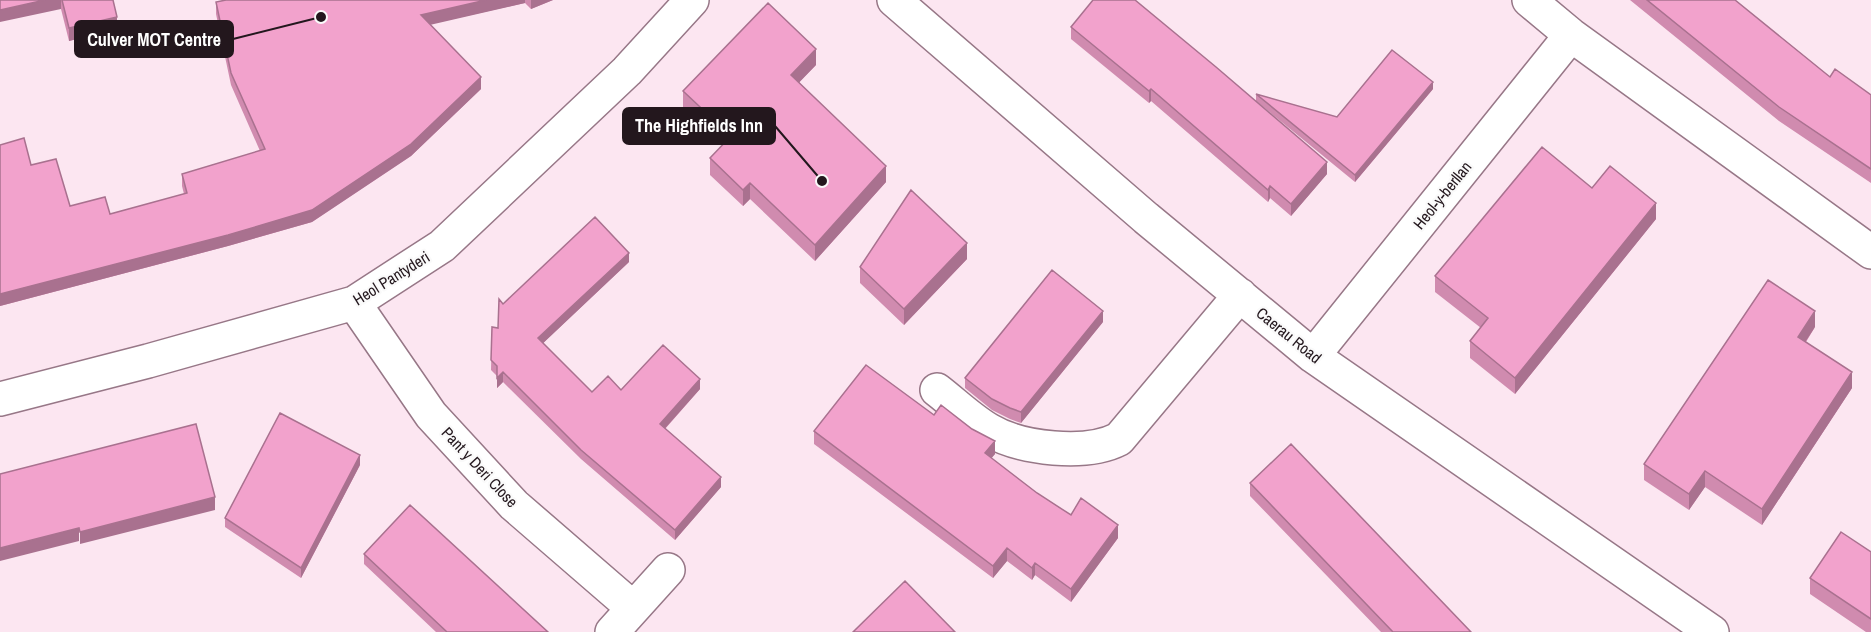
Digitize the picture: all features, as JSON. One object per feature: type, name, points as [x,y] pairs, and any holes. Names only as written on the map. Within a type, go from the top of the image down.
[{"type":"street","name":"Heol Pantyderi","points":[[0,399],[148,361],[354,303],[442,246],[627,71],[692,0]]},
{"type":"street","name":"Caerau Road","points":[[894,0],[1146,218],[1313,356],[1712,632]]},
{"type":"street","points":[[1529,0],[1571,35],[1871,252]]},
{"type":"street","name":"Heol-y-berllan","points":[[1313,356],[1571,35]]},
{"type":"street","points":[[937,390],[989,430],[1009,438],[1044,447],[1080,450],[1109,444],[1119,439],[1240,295]]},
{"type":"street","name":"Pant y Deri Close","points":[[354,303],[431,415],[622,620],[668,570]]},
{"type":"building","points":[[0,0],[45,0],[0,10]]},
{"type":"building","points":[[62,0],[113,0],[117,17],[69,28]]},
{"type":"building","points":[[226,0],[486,0],[421,15],[481,77],[411,144],[312,210],[228,235],[0,294],[0,145],[24,138],[31,165],[56,159],[70,206],[105,197],[110,214],[187,193],[182,174],[265,149],[231,73],[216,2]]},
{"type":"building","points":[[1093,0],[1135,0],[1327,162],[1291,204],[1270,186],[1268,190],[1151,89],[1149,91],[1071,27]]},
{"type":"building","points":[[1647,0],[1735,0],[1830,77],[1835,69],[1871,95],[1871,169],[1779,107]]},
{"type":"building","points":[[768,3],[816,49],[791,75],[886,166],[815,245],[750,183],[743,190],[710,158],[731,136],[683,91]]},
{"type":"building","points":[[1392,50],[1433,82],[1355,175],[1256,94],[1337,117]]},
{"type":"building","points":[[1542,147],[1592,188],[1610,166],[1656,203],[1515,378],[1470,341],[1488,318],[1435,276]]},
{"type":"building","points":[[911,190],[967,243],[904,309],[860,267]]},
{"type":"building","points":[[595,217],[629,253],[538,338],[592,392],[608,376],[621,390],[663,345],[700,379],[660,424],[721,477],[675,530],[581,450],[503,372],[497,378],[497,366],[491,360],[492,327],[498,328],[499,299],[503,304]]},
{"type":"building","points":[[1052,270],[1103,311],[1021,412],[992,399],[965,378]]},
{"type":"building","points":[[1768,280],[1815,311],[1798,337],[1852,372],[1762,509],[1705,471],[1689,494],[1644,464]]},
{"type":"building","points":[[866,365],[934,415],[941,405],[972,429],[995,441],[985,453],[1037,493],[1071,515],[1081,498],[1118,525],[1071,589],[1035,563],[1032,568],[1007,548],[993,566],[814,431]]},
{"type":"building","points":[[280,413],[360,455],[301,568],[225,518]]},
{"type":"building","points":[[196,424],[215,497],[80,532],[79,528],[0,548],[0,474]]},
{"type":"building","points":[[1291,444],[1471,632],[1393,632],[1250,483]]},
{"type":"building","points":[[410,505],[548,632],[447,632],[364,554]]},
{"type":"building","points":[[1841,532],[1871,552],[1871,619],[1810,578]]},
{"type":"building","points":[[905,581],[955,632],[853,632]]},
{"type":"place","name":"Culver MOT Centre","points":[[321,17]]},
{"type":"place","name":"The Highfields Inn","points":[[822,181]]}]
